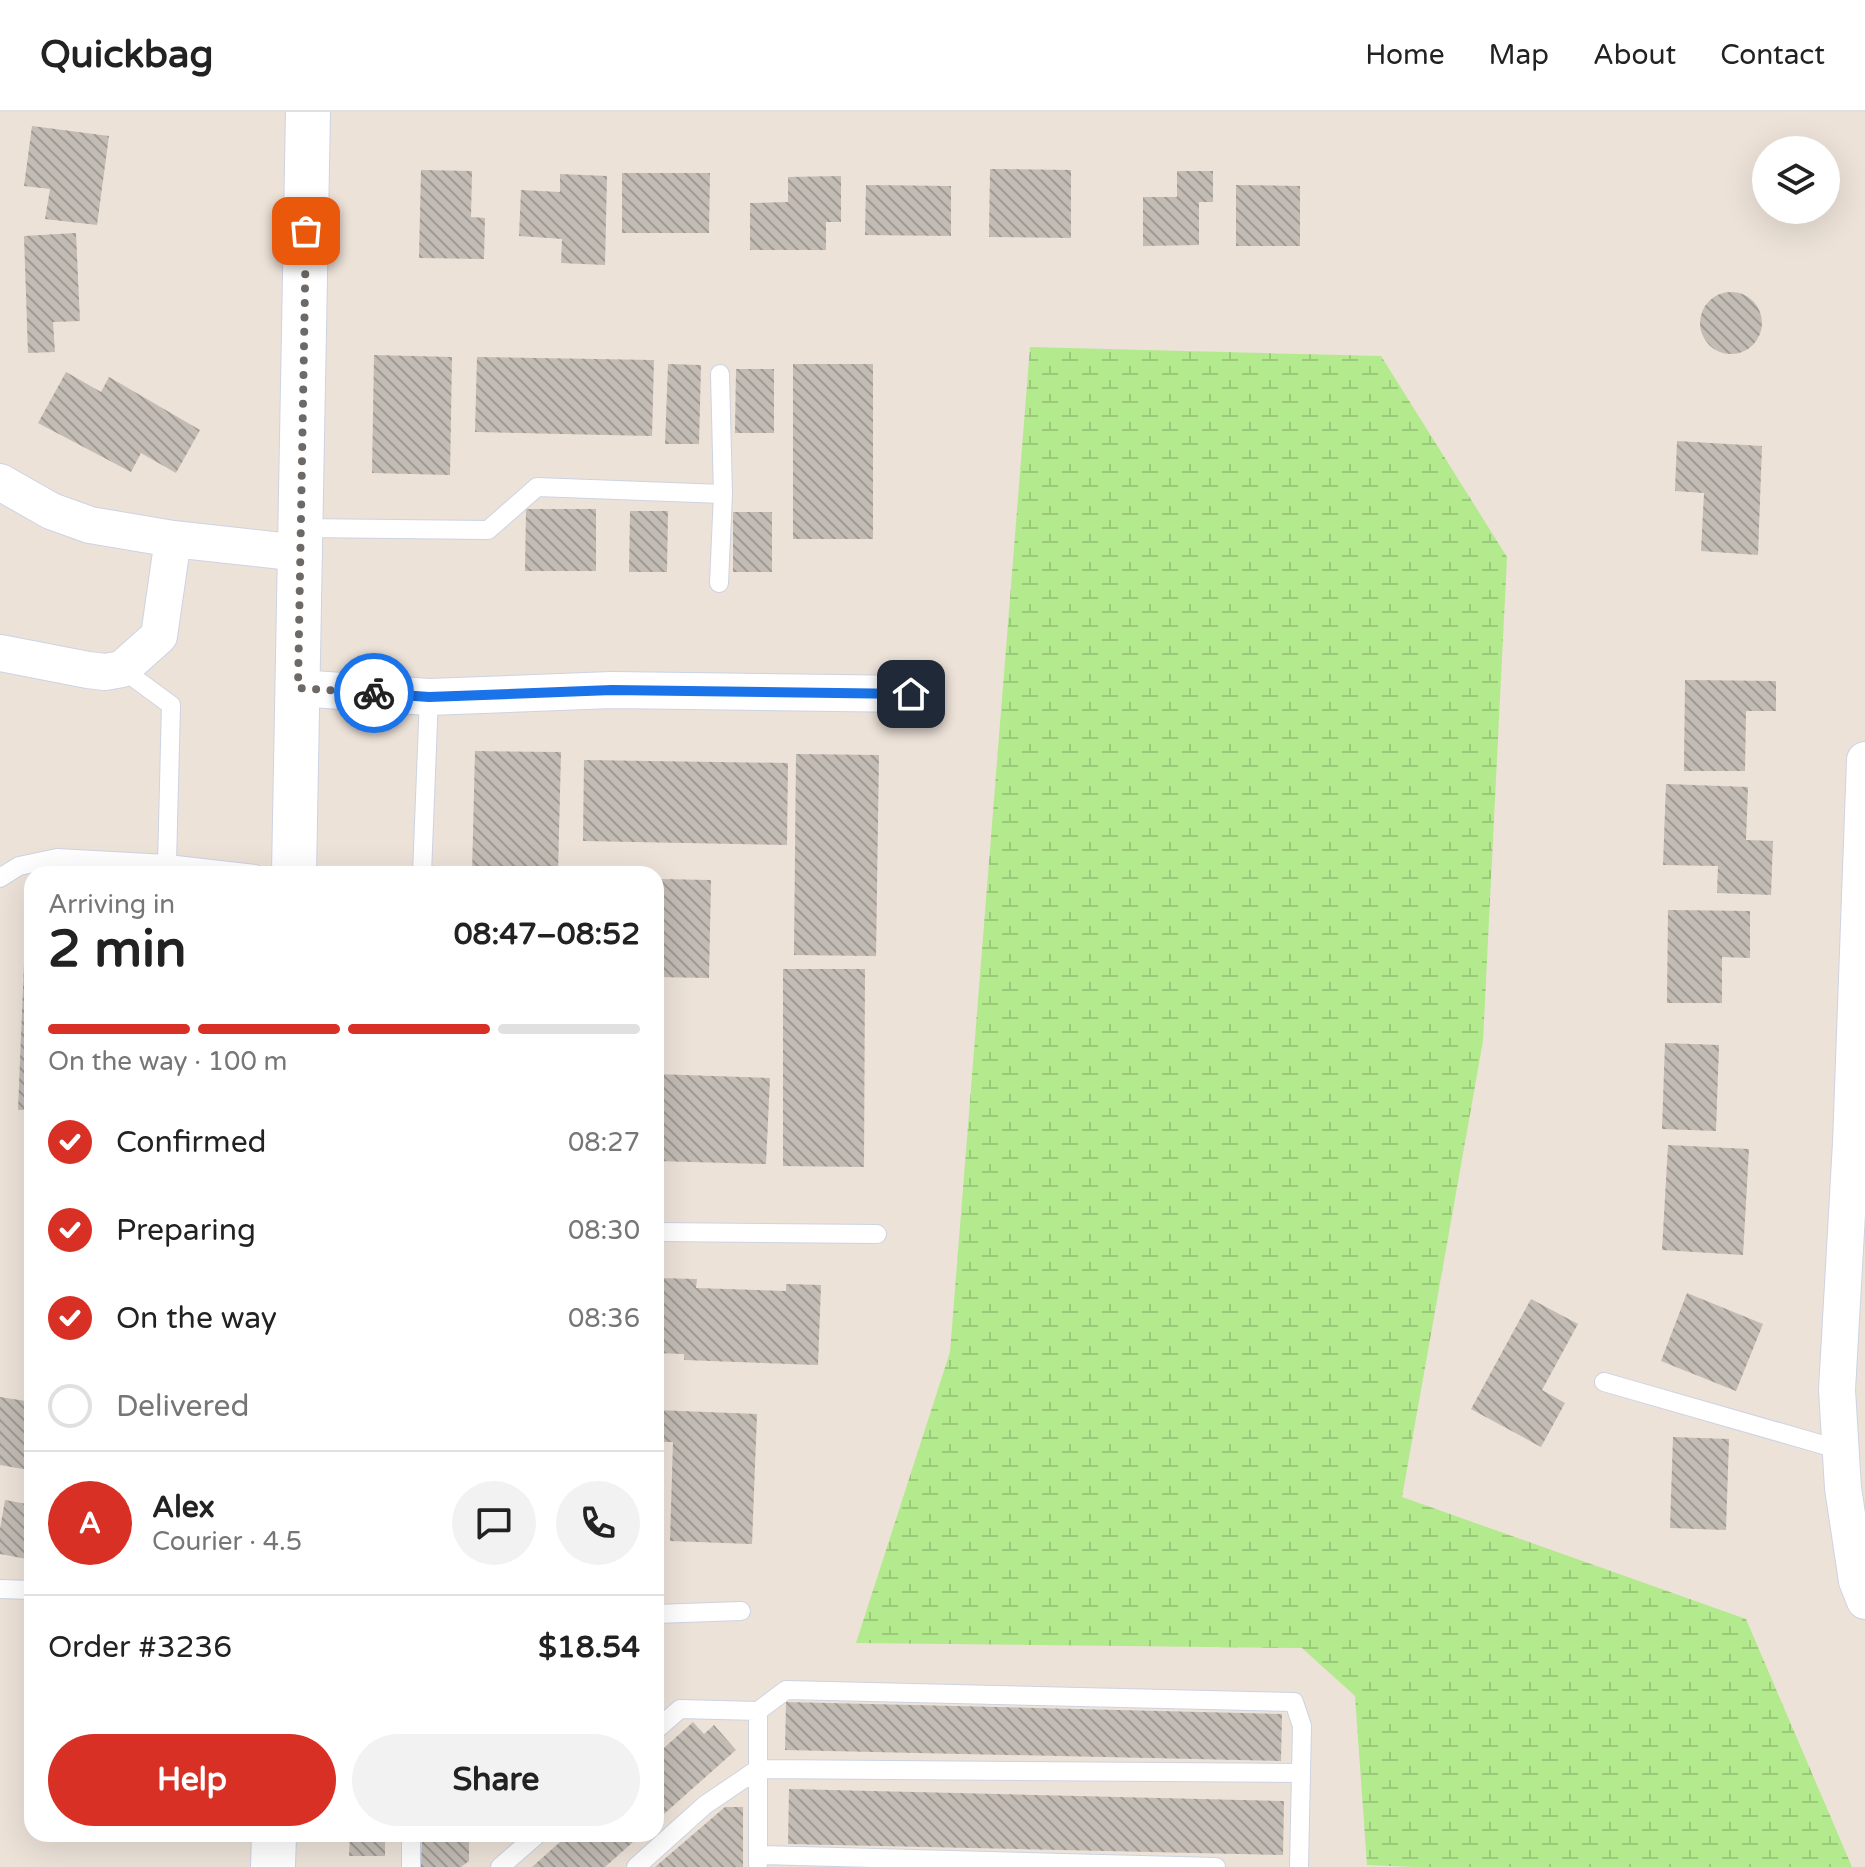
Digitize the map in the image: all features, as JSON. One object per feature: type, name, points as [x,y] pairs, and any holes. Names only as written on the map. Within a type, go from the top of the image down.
[{"type":"street","points":[[294,866],[308,112]]},
{"type":"street","points":[[0,482],[51,511],[90,525],[173,539],[301,540]]},
{"type":"street","points":[[0,653],[88,670],[105,672],[122,669],[159,636],[173,539]]},
{"type":"street","points":[[298,688],[429,697],[612,690],[911,694]]},
{"type":"street","points":[[1865,760],[1856,1210],[1837,1390],[1843,1488],[1857,1581],[1865,1601]]},
{"type":"street","points":[[273,1867],[274,1842]]},
{"type":"lane","points":[[719,583],[723,494],[720,374]]},
{"type":"lane","points":[[301,540],[488,530],[537,487],[723,494]]},
{"type":"lane","points":[[122,669],[171,705],[167,864]]},
{"type":"lane","points":[[422,866],[429,697]]},
{"type":"lane","points":[[0,878],[19,866],[57,858],[185,866]]},
{"type":"lane","points":[[664,1232],[877,1234]]},
{"type":"lane","points":[[1604,1382],[1841,1450]]},
{"type":"lane","points":[[0,1589],[24,1590]]},
{"type":"lane","points":[[664,1614],[741,1611]]},
{"type":"lane","points":[[664,1723],[680,1709],[758,1711],[786,1690],[1294,1702],[1302,1726],[1299,1867]]},
{"type":"lane","points":[[758,1711],[758,1861],[1216,1867]]},
{"type":"lane","points":[[664,1842],[705,1805],[758,1769],[1301,1773]]},
{"type":"lane","points":[[411,1842],[411,1867]]},
{"type":"lane","points":[[500,1867],[529,1842]]},
{"type":"lane","points":[[636,1867],[664,1842]]},
{"type":"green space","points":[[1030,347],[1381,356],[1507,557],[1483,1041],[1402,1497],[1746,1619],[1852,1867],[1367,1865],[1355,1696],[1302,1648],[856,1643],[950,1352]]},
{"type":"building","points":[[32,126],[109,136],[97,225],[45,219],[50,189],[24,186]]},
{"type":"building","points":[[990,169],[1071,170],[1071,238],[989,237]]},
{"type":"building","points":[[421,170],[472,171],[471,217],[485,218],[484,259],[419,258]]},
{"type":"building","points":[[1177,171],[1213,171],[1213,202],[1199,202],[1199,245],[1143,246],[1143,197],[1177,197]]},
{"type":"building","points":[[622,173],[710,173],[709,233],[622,233]]},
{"type":"building","points":[[560,174],[607,176],[605,265],[561,263],[562,239],[519,236],[521,190],[560,192]]},
{"type":"building","points":[[841,176],[841,222],[826,222],[826,250],[750,250],[750,203],[788,202],[788,177]]},
{"type":"building","points":[[866,185],[951,186],[951,236],[865,235]]},
{"type":"building","points":[[1236,185],[1300,186],[1300,246],[1236,246]]},
{"type":"building","points":[[76,233],[80,321],[53,322],[55,352],[28,353],[24,236]]},
{"type":"building","points":[[1731,292],[1753,301],[1762,323],[1753,345],[1731,354],[1709,345],[1700,323],[1709,301]]},
{"type":"building","points":[[374,355],[452,357],[450,475],[372,473]]},
{"type":"building","points":[[477,357],[654,360],[652,436],[475,432]]},
{"type":"building","points":[[668,364],[701,365],[699,444],[665,444]]},
{"type":"building","points":[[793,364],[873,364],[873,539],[793,539]]},
{"type":"building","points":[[736,369],[774,369],[774,433],[735,433]]},
{"type":"building","points":[[66,372],[101,392],[109,377],[200,430],[176,473],[141,453],[131,472],[38,423]]},
{"type":"building","points":[[1677,441],[1762,446],[1758,555],[1701,551],[1704,493],[1675,491]]},
{"type":"building","points":[[526,509],[596,509],[596,571],[525,571]]},
{"type":"building","points":[[630,511],[668,511],[667,572],[629,572]]},
{"type":"building","points":[[733,512],[772,512],[772,572],[733,572]]},
{"type":"building","points":[[1685,680],[1776,681],[1776,711],[1746,711],[1745,771],[1684,771]]},
{"type":"building","points":[[475,751],[561,752],[558,866],[472,866]]},
{"type":"building","points":[[796,754],[879,755],[876,956],[794,955]]},
{"type":"building","points":[[584,760],[788,763],[787,845],[583,841]]},
{"type":"building","points":[[1666,784],[1748,787],[1746,840],[1773,841],[1771,895],[1717,893],[1718,866],[1663,865]]},
{"type":"building","points":[[664,879],[711,880],[709,978],[664,977]]},
{"type":"building","points":[[1668,910],[1750,911],[1750,958],[1722,957],[1722,1003],[1667,1003]]},
{"type":"building","points":[[24,963],[24,1110],[18,1110]]},
{"type":"building","points":[[783,969],[865,969],[864,1167],[783,1166]]},
{"type":"building","points":[[1665,1043],[1719,1045],[1716,1131],[1662,1129]]},
{"type":"building","points":[[664,1074],[770,1078],[766,1164],[664,1161]]},
{"type":"building","points":[[1668,1145],[1749,1149],[1743,1255],[1662,1250]]},
{"type":"building","points":[[664,1278],[697,1279],[696,1288],[786,1291],[786,1284],[821,1285],[818,1365],[684,1360],[684,1354],[664,1353]]},
{"type":"building","points":[[1687,1293],[1763,1324],[1736,1391],[1661,1361]]},
{"type":"building","points":[[1531,1299],[1578,1324],[1542,1390],[1565,1403],[1541,1447],[1471,1409]]},
{"type":"building","points":[[0,1397],[24,1401],[24,1469],[0,1465]]},
{"type":"building","points":[[664,1410],[757,1414],[752,1544],[670,1541],[673,1442],[664,1442]]},
{"type":"building","points":[[1673,1437],[1729,1439],[1726,1530],[1670,1528]]},
{"type":"building","points":[[5,1500],[24,1504],[24,1558],[0,1554]]},
{"type":"building","points":[[786,1702],[1282,1714],[1281,1761],[785,1750]]},
{"type":"building","points":[[693,1722],[704,1734],[714,1725],[736,1750],[664,1814],[664,1748]]},
{"type":"building","points":[[789,1789],[1284,1801],[1283,1855],[788,1844]]},
{"type":"building","points":[[725,1807],[743,1807],[743,1867],[655,1867]]},
{"type":"building","points":[[350,1842],[385,1842],[385,1856],[349,1856]]},
{"type":"building","points":[[422,1842],[469,1842],[469,1861],[461,1867],[421,1867]]},
{"type":"building","points":[[560,1842],[633,1842],[605,1867],[532,1867]]},
{"type":"way so far","points":[[306,231],[298,688],[374,693]]},
{"type":"route","points":[[374,693],[429,697],[612,690],[911,694]]}]
